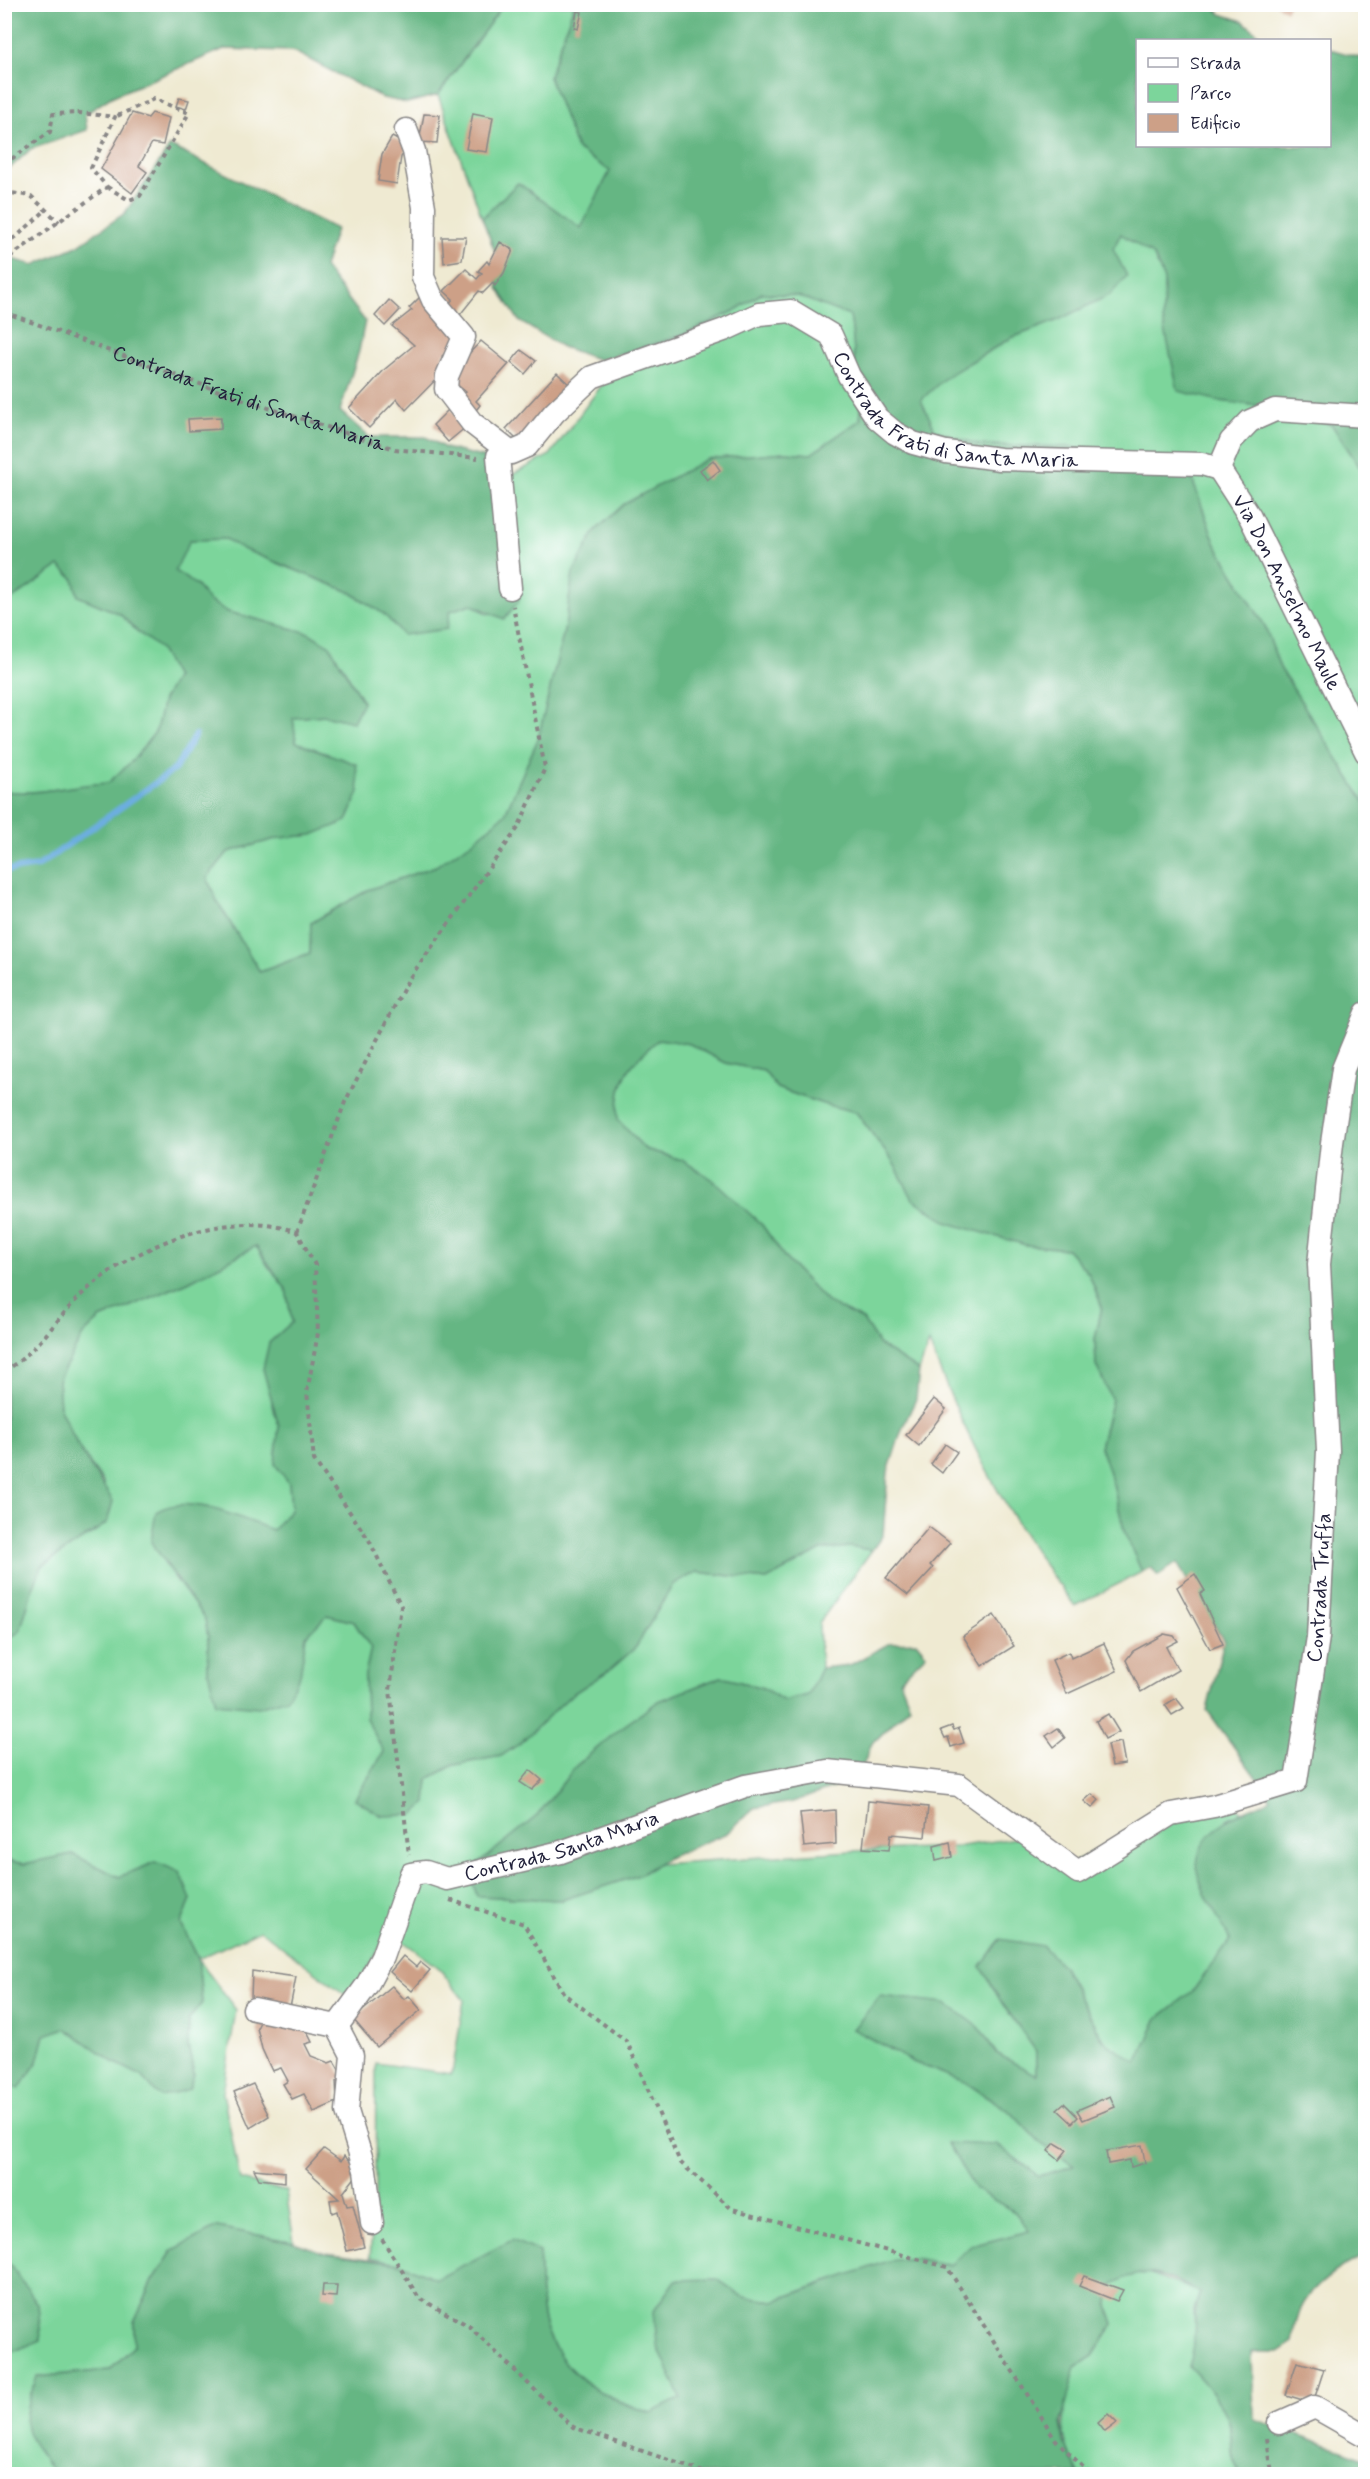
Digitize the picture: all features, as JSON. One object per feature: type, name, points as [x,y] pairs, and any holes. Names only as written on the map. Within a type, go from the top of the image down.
[{"type":"street","name":"Contrada Frati di Santa Maria","points":[[406,130],[414,151],[424,207],[423,277],[434,300],[464,337],[447,376],[446,389],[472,423],[511,453],[527,446],[554,413],[592,377],[724,330],[759,314],[791,311],[831,334],[849,376],[877,418],[895,434],[914,443],[945,452],[1000,459],[1202,464],[1219,469]]},
{"type":"street","points":[[1219,469],[1231,441],[1237,434],[1250,421],[1275,410],[1365,416]]},
{"type":"street","points":[[498,456],[510,588]]},
{"type":"street","name":"Via Don Anselmo Maule","points":[[1219,469],[1250,517],[1365,752]]},
{"type":"street","name":"Contrada Truffa","points":[[959,1785],[1078,1872],[1172,1814],[1214,1806],[1296,1781],[1318,1637],[1328,1451],[1319,1264],[1332,1143],[1344,1069],[1365,1013]]},
{"type":"street","name":"Contrada Santa Maria","points":[[411,1874],[426,1872],[447,1879],[561,1852],[745,1786],[827,1772],[959,1785]]},
{"type":"street","points":[[337,2026],[367,1985],[382,1957],[411,1874]]},
{"type":"street","points":[[254,2009],[337,2026]]},
{"type":"street","points":[[337,2026],[352,2055],[347,2111],[365,2170],[372,2223]]},
{"type":"street","points":[[1279,2423],[1315,2407],[1365,2436]]},
{"type":"path","points":[[4,164],[50,132],[53,114],[79,113],[115,117],[154,99],[189,112],[140,196],[129,200],[107,187],[91,168],[115,117]]},
{"type":"path","points":[[4,261],[107,187]]},
{"type":"path","points":[[4,192],[31,196],[59,222]]},
{"type":"path","points":[[4,242],[16,237],[46,210]]},
{"type":"path","name":"Contrada Frati di Santa Maria","points":[[4,312],[238,398],[394,449],[488,459],[498,456]]},
{"type":"path","points":[[297,1233],[345,1102],[408,980],[518,828],[545,768],[526,681],[510,588]]},
{"type":"path","points":[[4,1371],[26,1359],[77,1299],[129,1260],[176,1236],[224,1226],[278,1225],[297,1233],[315,1264],[318,1333],[307,1392],[314,1460],[369,1540],[400,1606],[390,1690],[411,1874]]},
{"type":"path","points":[[444,1899],[524,1923],[564,1994],[627,2043],[680,2162],[732,2209],[947,2267],[1056,2440],[1090,2475]]},
{"type":"path","points":[[372,2223],[419,2298],[468,2326],[573,2427],[709,2475]]},
{"type":"path","points":[[1272,2475],[1266,2439],[1279,2423]]},
{"type":"green space","points":[[4,5],[503,5],[438,95],[407,103],[383,98],[293,51],[224,49],[111,97],[85,114],[87,130],[31,149],[11,167],[5,167]]},
{"type":"green space","points":[[503,5],[574,5],[549,77],[577,149],[610,171],[581,228],[518,183],[482,218],[438,95]]},
{"type":"green space","points":[[574,5],[1212,5],[1221,14],[1243,21],[1264,39],[1136,39],[1136,147],[1331,147],[1331,49],[1365,59],[1365,475],[1332,425],[1269,407],[1220,401],[1178,391],[1163,320],[1164,280],[1154,256],[1121,234],[1113,249],[1127,276],[1110,295],[1056,321],[1011,338],[947,376],[921,400],[935,430],[979,445],[1071,447],[1132,457],[1192,479],[1215,543],[1265,626],[1280,668],[1365,803],[1365,2255],[1326,2279],[1310,2295],[1303,2304],[1298,2317],[1293,2342],[1278,2352],[1252,2352],[1254,2419],[1365,2458],[1365,2474],[1241,2474],[1233,2456],[1228,2420],[1219,2403],[1189,2366],[1194,2347],[1195,2311],[1200,2292],[1154,2274],[1134,2275],[1109,2287],[1108,2306],[1114,2324],[1093,2356],[1076,2367],[1061,2422],[1064,2442],[1079,2474],[55,2474],[35,2447],[26,2428],[27,2408],[37,2377],[110,2370],[134,2346],[134,2322],[153,2281],[173,2250],[217,2227],[294,2242],[325,2253],[399,2263],[437,2279],[512,2240],[539,2252],[542,2313],[551,2340],[560,2356],[585,2382],[600,2392],[651,2413],[681,2398],[657,2345],[654,2311],[675,2280],[717,2279],[743,2297],[774,2301],[888,2261],[914,2258],[950,2265],[971,2246],[1029,2231],[1015,2212],[975,2189],[947,2143],[997,2145],[1039,2176],[1074,2166],[1039,2142],[1011,2112],[965,2082],[913,2062],[853,2029],[880,1996],[946,2003],[979,2027],[996,2053],[1036,2075],[1036,2051],[1002,2003],[981,1966],[1000,1939],[1043,1946],[1063,1967],[1103,2040],[1137,2063],[1158,2018],[1193,1991],[1230,1940],[1199,1878],[1197,1863],[1200,1849],[1209,1835],[1226,1821],[1271,1798],[1207,1710],[1224,1641],[1177,1563],[1158,1576],[1151,1567],[1142,1572],[1125,1534],[1113,1484],[1100,1447],[1112,1400],[1096,1365],[1095,1339],[1102,1307],[1089,1274],[1067,1249],[1026,1245],[949,1223],[913,1199],[893,1162],[856,1112],[823,1104],[777,1088],[764,1071],[726,1063],[690,1044],[659,1039],[632,1065],[626,1074],[619,1094],[618,1120],[645,1149],[682,1160],[712,1179],[762,1225],[785,1258],[827,1302],[863,1320],[879,1345],[919,1371],[916,1399],[902,1429],[888,1472],[883,1535],[872,1550],[849,1547],[821,1550],[767,1580],[697,1572],[673,1584],[636,1647],[611,1669],[571,1695],[519,1744],[501,1756],[454,1765],[428,1779],[426,1803],[413,1815],[382,1816],[355,1799],[384,1752],[366,1718],[365,1675],[371,1648],[354,1622],[327,1615],[306,1636],[300,1675],[287,1698],[259,1707],[216,1703],[208,1671],[208,1637],[205,1619],[151,1542],[156,1512],[169,1506],[183,1504],[214,1509],[273,1530],[291,1509],[289,1483],[275,1464],[279,1426],[263,1369],[269,1343],[292,1322],[286,1289],[256,1246],[188,1282],[100,1319],[83,1335],[58,1380],[60,1409],[79,1448],[113,1501],[107,1523],[42,1566],[20,1631],[5,1641],[5,791],[43,791],[108,783],[133,760],[156,731],[163,700],[176,677],[159,648],[120,614],[78,596],[73,578],[59,566],[5,604],[5,257],[34,265],[77,246],[125,213],[170,146],[336,229],[324,267],[365,321],[359,351],[340,411],[369,437],[426,437],[445,448],[486,458],[506,478],[514,574],[519,601],[504,619],[471,604],[450,611],[447,629],[403,635],[384,614],[350,592],[243,549],[226,539],[190,540],[175,571],[196,585],[209,601],[228,612],[309,633],[330,646],[363,702],[353,722],[324,715],[293,718],[296,742],[356,764],[359,792],[347,821],[312,835],[279,838],[228,852],[207,878],[217,901],[260,972],[310,953],[311,923],[368,890],[436,866],[475,840],[505,814],[538,739],[565,627],[573,573],[595,531],[624,504],[707,459],[785,452],[811,454],[860,420],[850,316],[798,296],[762,293],[734,311],[683,335],[600,360],[562,347],[519,321],[498,288],[495,252],[482,218],[518,183],[581,228],[610,171],[577,149],[549,77]]},
{"type":"green space","points":[[1121,234],[1154,256],[1164,280],[1163,320],[1220,401],[1269,407],[1332,425],[1365,475],[1365,803],[1280,668],[1265,626],[1215,543],[1192,479],[1132,457],[1071,447],[979,445],[935,430],[920,399],[947,376],[1011,338],[1056,321]]},
{"type":"green space","points":[[762,293],[798,296],[850,316],[860,420],[811,454],[785,452],[707,459],[573,573],[565,627],[538,739],[505,814],[475,840],[436,866],[368,890],[311,923],[310,953],[260,972],[217,901],[207,878],[228,852],[279,838],[312,835],[328,753],[296,742],[293,718],[324,715],[353,722],[363,702],[341,663],[268,622],[228,612],[209,601],[196,585],[174,571],[190,540],[226,539],[243,549],[350,592],[384,614],[403,635],[450,611],[471,604],[488,614],[514,574],[506,478],[550,455],[626,352],[683,335],[734,311]]},
{"type":"green space","points":[[59,566],[73,578],[78,596],[120,614],[159,648],[176,677],[163,700],[156,731],[133,760],[108,784],[30,792],[5,791],[5,604]]},
{"type":"green space","points":[[659,1039],[690,1044],[726,1063],[764,1071],[777,1088],[823,1104],[856,1112],[893,1162],[913,1199],[990,1233],[1026,1245],[1067,1249],[1089,1274],[1102,1307],[1095,1339],[1096,1365],[1112,1400],[1100,1447],[1113,1484],[1125,1534],[1142,1572],[1075,1606],[1031,1545],[992,1480],[958,1413],[929,1343],[919,1371],[879,1345],[863,1320],[827,1302],[785,1258],[762,1225],[682,1160],[645,1149],[618,1120],[619,1094],[626,1074],[632,1065]]},
{"type":"green space","points":[[256,1246],[286,1289],[292,1322],[269,1343],[272,1406],[279,1425],[275,1464],[289,1483],[291,1509],[273,1530],[206,1507],[164,1563],[205,1619],[208,1637],[208,1671],[300,1675],[306,1636],[327,1615],[354,1622],[371,1648],[365,1675],[366,1718],[384,1752],[355,1799],[426,1803],[428,1779],[454,1765],[501,1756],[519,1744],[571,1695],[611,1669],[636,1647],[673,1584],[697,1572],[767,1580],[821,1550],[849,1547],[872,1550],[819,1623],[821,1668],[808,1695],[784,1701],[763,1688],[721,1677],[659,1701],[621,1728],[576,1766],[537,1816],[470,1871],[477,1896],[562,1900],[639,1875],[658,1864],[851,1851],[954,1847],[1036,1835],[1059,1871],[1147,1822],[1182,1799],[1228,1800],[1243,1812],[1227,1819],[1218,1914],[1230,1940],[1193,1991],[1158,2018],[1137,2064],[1104,2040],[1063,1967],[981,1966],[1002,2003],[1036,2051],[1036,2076],[996,2053],[979,2027],[853,2029],[913,2062],[965,2082],[1011,2112],[1039,2142],[1074,2166],[1039,2176],[997,2145],[975,2189],[1015,2212],[1029,2231],[971,2246],[950,2265],[914,2258],[823,2283],[774,2301],[743,2297],[717,2279],[657,2345],[682,2398],[651,2413],[600,2392],[585,2382],[560,2356],[551,2340],[542,2313],[539,2252],[465,2265],[437,2279],[399,2263],[370,2257],[375,2196],[376,2063],[452,2074],[464,2000],[438,1967],[389,1931],[351,1999],[260,1930],[198,1959],[181,1924],[191,1900],[156,1862],[119,1877],[72,1854],[24,1864],[5,1860],[5,1641],[20,1631],[42,1566],[107,1523],[103,1482],[79,1448],[60,1409],[58,1380],[83,1335],[100,1319],[188,1282]]},
{"type":"green space","points":[[916,1642],[926,1654],[900,1680],[910,1706],[871,1745],[858,1779],[793,1802],[754,1808],[727,1833],[669,1857],[639,1875],[562,1900],[477,1896],[469,1871],[537,1816],[576,1766],[621,1728],[659,1701],[721,1677],[763,1688],[784,1701],[808,1695],[821,1668],[850,1665],[890,1643]]},
{"type":"green space","points":[[72,1854],[119,1877],[156,1862],[180,1872],[191,1900],[181,1924],[198,1958],[202,2003],[189,2019],[188,2046],[194,2074],[189,2089],[161,2097],[140,2075],[114,2062],[65,2028],[45,2035],[38,2061],[19,2089],[5,2083],[5,1860],[24,1864]]},
{"type":"green space","points":[[198,1959],[236,2010],[223,2093],[240,2180],[286,2191],[294,2242],[217,2227],[173,2250],[153,2281],[134,2322],[134,2346],[110,2370],[37,2377],[46,2463],[55,2474],[5,2474],[5,2355],[41,2339],[13,2268],[5,2262],[5,2083],[19,2088],[38,2061],[45,2034],[66,2028],[114,2062],[140,2075],[161,2097],[194,2074],[188,2046],[189,2019],[202,2003]]},
{"type":"green space","points":[[5,2262],[13,2268],[38,2304],[41,2340],[5,2355]]},
{"type":"green space","points":[[1143,2271],[1200,2292],[1194,2310],[1196,2348],[1189,2366],[1219,2403],[1228,2420],[1233,2456],[1241,2474],[1079,2474],[1072,2460],[1063,2422],[1067,2396],[1076,2367],[1093,2356],[1114,2324],[1108,2306],[1109,2287],[1125,2277]]},
{"type":"building","points":[[1275,4],[1290,4],[1286,11]]},
{"type":"building","points":[[577,11],[582,12],[578,29],[574,28]]},
{"type":"building","points":[[179,98],[189,100],[186,109],[176,106]]},
{"type":"building","points":[[132,113],[148,118],[152,113],[169,118],[163,145],[152,143],[139,166],[147,172],[132,193],[101,169]]},
{"type":"building","points":[[473,113],[493,117],[487,152],[466,149]]},
{"type":"building","points":[[424,114],[440,115],[437,143],[419,142]]},
{"type":"building","points":[[392,137],[409,146],[401,157],[397,184],[378,181],[382,154]]},
{"type":"building","points":[[442,237],[466,237],[462,260],[444,263]]},
{"type":"building","points":[[500,242],[513,250],[504,273],[495,286],[493,283],[483,293],[479,291],[459,316],[448,305],[453,299],[444,291],[466,269],[477,279],[482,273],[478,271],[487,261],[489,264]]},
{"type":"building","points":[[421,296],[461,338],[442,356],[450,365],[406,410],[397,399],[369,428],[349,408],[385,369],[414,345],[392,326],[412,310],[409,308]]},
{"type":"building","points":[[389,300],[400,310],[385,326],[375,316]]},
{"type":"building","points":[[481,341],[509,364],[476,401],[480,405],[473,414],[460,398],[466,392],[450,379]]},
{"type":"building","points":[[521,350],[536,361],[525,374],[511,362]]},
{"type":"building","points":[[557,373],[571,386],[521,444],[506,429]]},
{"type":"building","points":[[450,408],[466,427],[448,442],[433,425]]},
{"type":"building","points":[[221,417],[221,429],[189,431],[188,419]]},
{"type":"building","points":[[713,460],[720,470],[707,480],[700,470]]},
{"type":"building","points":[[934,1399],[946,1409],[919,1446],[906,1435]]},
{"type":"building","points":[[945,1444],[957,1452],[942,1473],[931,1464]]},
{"type":"building","points":[[929,1527],[950,1543],[930,1565],[933,1568],[908,1595],[886,1578]]},
{"type":"building","points":[[1195,1574],[1205,1591],[1200,1594],[1223,1644],[1210,1649],[1177,1587]]},
{"type":"building","points":[[994,1615],[1014,1646],[982,1666],[963,1636]]},
{"type":"building","points":[[1164,1634],[1174,1636],[1178,1641],[1166,1647],[1178,1670],[1141,1692],[1126,1660],[1133,1651]]},
{"type":"building","points":[[1104,1643],[1117,1671],[1067,1694],[1052,1660],[1069,1652],[1071,1658]]},
{"type":"building","points":[[1176,1698],[1184,1708],[1172,1715],[1165,1705]]},
{"type":"building","points":[[1108,1714],[1119,1732],[1105,1739],[1096,1721]]},
{"type":"building","points":[[952,1726],[954,1730],[959,1728],[964,1743],[951,1747],[948,1737],[945,1738],[941,1730]]},
{"type":"building","points":[[1058,1728],[1065,1738],[1054,1747],[1046,1736]]},
{"type":"building","points":[[1121,1742],[1125,1764],[1112,1766],[1107,1745]]},
{"type":"building","points":[[530,1770],[542,1780],[532,1790],[520,1782]]},
{"type":"building","points":[[1092,1794],[1099,1800],[1092,1808],[1084,1801]]},
{"type":"building","points":[[868,1801],[928,1807],[925,1837],[891,1834],[889,1850],[863,1848]]},
{"type":"building","points":[[835,1810],[836,1844],[804,1847],[800,1813]]},
{"type":"building","points":[[950,1842],[952,1857],[936,1861],[934,1846]]},
{"type":"building","points":[[403,1956],[416,1967],[420,1962],[430,1970],[412,1991],[390,1972]]},
{"type":"building","points":[[252,1971],[296,1977],[290,2008],[251,1998]]},
{"type":"building","points":[[392,1986],[404,1999],[409,1996],[421,2010],[377,2047],[353,2019]]},
{"type":"building","points":[[261,2020],[305,2028],[312,2042],[305,2044],[311,2056],[329,2063],[334,2061],[343,2077],[336,2081],[337,2102],[314,2112],[304,2094],[292,2099],[283,2084],[288,2081],[281,2068],[272,2071],[262,2049],[257,2028]]},
{"type":"building","points":[[253,2084],[269,2116],[250,2128],[234,2092]]},
{"type":"building","points":[[1110,2096],[1115,2107],[1083,2120],[1077,2110]]},
{"type":"building","points":[[1064,2103],[1078,2117],[1072,2123],[1057,2109]]},
{"type":"building","points":[[1055,2143],[1067,2150],[1059,2160],[1048,2151]]},
{"type":"building","points":[[1142,2145],[1145,2163],[1131,2167],[1130,2160],[1108,2164],[1106,2151]]},
{"type":"building","points":[[324,2149],[341,2161],[344,2156],[360,2171],[343,2193],[347,2206],[353,2205],[364,2247],[347,2251],[337,2211],[332,2213],[330,2200],[339,2199],[306,2169]]},
{"type":"building","points":[[254,2169],[285,2172],[285,2182],[259,2179]]},
{"type":"building","points":[[1084,2276],[1123,2290],[1117,2301],[1079,2286]]},
{"type":"building","points":[[323,2285],[337,2285],[336,2297],[322,2296]]},
{"type":"building","points":[[1297,2362],[1324,2369],[1313,2403],[1286,2395]]},
{"type":"building","points":[[1108,2414],[1117,2423],[1105,2432],[1098,2423]]},
{"type":"waterway","points":[[4,871],[38,866],[175,769],[195,735]]}]
